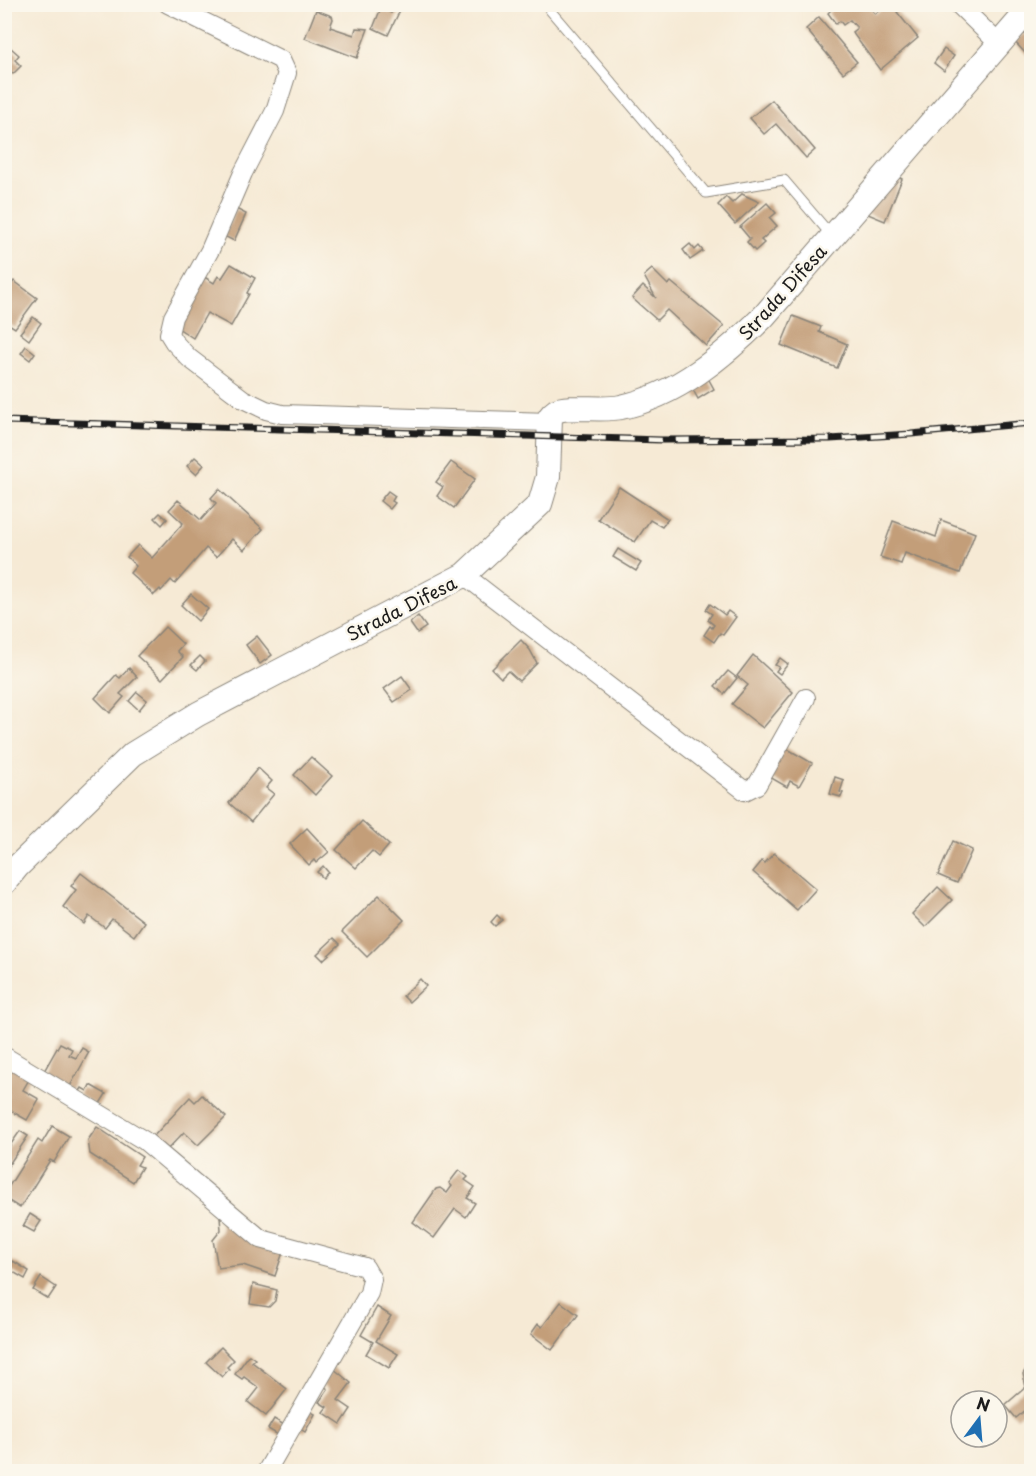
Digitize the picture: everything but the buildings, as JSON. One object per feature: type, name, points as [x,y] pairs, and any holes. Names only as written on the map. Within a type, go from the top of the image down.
[{"type":"street","points":[[168,4],[281,60],[287,74],[275,111],[243,173],[210,250],[173,317],[169,334],[174,342],[189,358],[243,399],[266,410],[282,414],[550,422]]},
{"type":"street","points":[[958,4],[998,43]]},
{"type":"street","name":"Strada Difesa","points":[[4,883],[17,867],[133,754],[198,714],[464,575],[540,504],[548,477],[551,415],[558,410],[612,409],[650,399],[689,377],[745,336],[1031,7]]},
{"type":"street","points":[[464,575],[745,791],[757,785],[806,698]]},
{"type":"street","points":[[4,1056],[145,1140],[261,1239],[365,1267],[372,1279],[369,1293],[266,1472]]},
{"type":"lane","points":[[549,9],[706,193],[784,180],[832,237]]},
{"type":"railway","points":[[4,421],[662,440],[830,439],[1032,423]]}]
